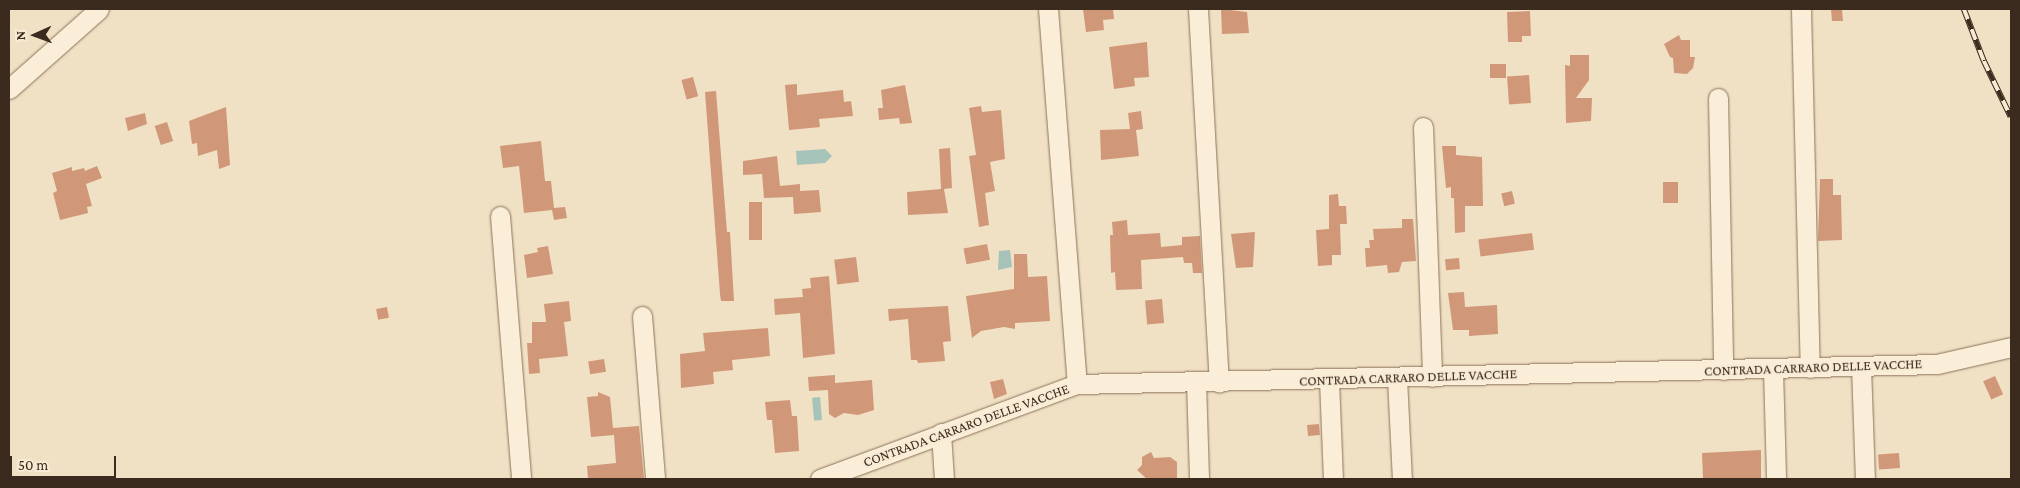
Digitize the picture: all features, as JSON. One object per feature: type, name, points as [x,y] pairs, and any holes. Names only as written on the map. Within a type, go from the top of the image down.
[{"type":"street","points":[[9,88],[99,9]]},
{"type":"street","points":[[1048,9],[1076,384]]},
{"type":"street","points":[[1198,9],[1219,382]]},
{"type":"street","points":[[1801,9],[1810,368]]},
{"type":"street","points":[[1718,98],[1723,370]]},
{"type":"street","points":[[1423,127],[1432,377]]},
{"type":"street","points":[[500,216],[521,479]]},
{"type":"street","points":[[642,316],[655,479]]},
{"type":"street","name":"CONTRADA CARRARO DELLE VACCHE","points":[[820,479],[1076,384],[1329,380],[1936,364],[2011,347]]},
{"type":"street","points":[[1861,366],[1865,479]]},
{"type":"street","points":[[1772,369],[1776,479]]},
{"type":"street","points":[[1397,378],[1402,479]]},
{"type":"street","points":[[1329,380],[1333,479]]},
{"type":"street","points":[[1196,382],[1199,479]]},
{"type":"street","points":[[941,434],[944,479]]},
{"type":"water","points":[[825,149],[832,156],[825,163],[797,165],[796,151]]},
{"type":"water","points":[[1010,250],[1012,267],[998,270],[999,251]]},
{"type":"water","points":[[820,397],[822,420],[814,421],[812,398]]},
{"type":"building","points":[[1083,9],[1113,9],[1114,19],[1103,20],[1104,30],[1086,32]]},
{"type":"building","points":[[1221,9],[1247,12],[1249,33],[1222,34]]},
{"type":"building","points":[[1831,9],[1842,9],[1843,21],[1832,21]]},
{"type":"building","points":[[1530,11],[1531,36],[1522,36],[1522,42],[1508,42],[1507,12]]},
{"type":"building","points":[[1679,35],[1681,40],[1690,40],[1690,57],[1695,57],[1693,68],[1687,74],[1674,73],[1673,58],[1670,57],[1664,44]]},
{"type":"building","points":[[1147,42],[1149,77],[1134,78],[1135,86],[1114,89],[1109,47]]},
{"type":"building","points":[[1570,55],[1589,55],[1589,80],[1576,98],[1592,98],[1591,121],[1566,123],[1565,65],[1570,66]]},
{"type":"building","points":[[1490,64],[1506,64],[1506,78],[1490,78]]},
{"type":"building","points":[[1529,75],[1531,103],[1509,104],[1507,77]]},
{"type":"building","points":[[693,77],[698,96],[687,99],[681,80]]},
{"type":"building","points":[[797,84],[797,95],[843,90],[844,102],[851,101],[853,116],[819,119],[820,127],[789,130],[785,85]]},
{"type":"building","points":[[905,85],[912,123],[900,124],[899,118],[879,120],[878,108],[883,108],[881,90]]},
{"type":"building","points":[[716,91],[727,232],[730,232],[734,301],[721,301],[720,294],[705,92]]},
{"type":"building","points":[[981,106],[982,112],[1001,110],[1005,159],[990,162],[995,191],[985,193],[989,225],[979,227],[969,156],[976,155],[969,108]]},
{"type":"building","points":[[226,107],[230,165],[219,169],[217,150],[198,156],[197,143],[192,144],[189,121]]},
{"type":"building","points":[[1141,111],[1143,129],[1136,130],[1139,156],[1101,160],[1100,130],[1130,129],[1128,113]]},
{"type":"building","points":[[145,113],[147,124],[128,131],[125,118]]},
{"type":"building","points":[[167,122],[173,141],[161,145],[155,126]]},
{"type":"building","points":[[541,141],[545,181],[551,181],[554,208],[565,207],[567,218],[554,220],[552,210],[524,213],[519,166],[503,168],[500,146]]},
{"type":"building","points":[[1442,146],[1456,146],[1456,155],[1482,157],[1483,206],[1465,206],[1465,232],[1455,233],[1454,198],[1451,198],[1451,187],[1446,188]]},
{"type":"building","points":[[950,148],[952,188],[944,189],[948,213],[908,215],[907,192],[941,189],[939,149]]},
{"type":"building","points":[[777,156],[780,186],[800,184],[800,191],[819,190],[821,212],[794,214],[793,197],[764,198],[762,174],[743,175],[743,161]]},
{"type":"building","points":[[97,166],[102,178],[86,184],[92,206],[87,207],[88,213],[60,220],[53,193],[57,191],[52,173],[72,167],[72,171],[84,168],[85,171]]},
{"type":"building","points":[[1820,179],[1833,179],[1833,195],[1841,195],[1842,240],[1818,241]]},
{"type":"building","points":[[1663,182],[1678,182],[1678,203],[1663,203]]},
{"type":"building","points":[[1512,191],[1515,204],[1504,206],[1501,193]]},
{"type":"building","points":[[1338,194],[1339,206],[1346,206],[1347,224],[1340,224],[1341,255],[1332,255],[1332,265],[1318,266],[1316,230],[1329,229],[1329,195]]},
{"type":"building","points":[[749,202],[762,202],[762,240],[749,240]]},
{"type":"building","points":[[1402,219],[1413,219],[1416,261],[1402,262],[1399,272],[1388,273],[1387,265],[1366,267],[1365,248],[1370,248],[1369,240],[1374,240],[1373,229],[1402,228]]},
{"type":"building","points":[[1127,220],[1128,235],[1160,233],[1161,247],[1182,245],[1182,237],[1200,236],[1202,273],[1193,273],[1192,263],[1184,263],[1183,257],[1141,260],[1142,289],[1116,290],[1115,272],[1111,273],[1110,235],[1113,235],[1112,222]]},
{"type":"building","points":[[1255,232],[1253,267],[1236,268],[1231,234]]},
{"type":"building","points":[[1532,233],[1534,250],[1480,256],[1478,240]]},
{"type":"building","points":[[987,244],[990,260],[966,264],[963,249]]},
{"type":"building","points":[[548,246],[553,274],[527,278],[524,255],[538,252],[537,248]]},
{"type":"building","points":[[1014,254],[1027,254],[1028,277],[1047,276],[1050,321],[1015,323],[1015,329],[1004,327],[981,331],[972,338],[966,296],[1014,289]]},
{"type":"building","points":[[856,257],[859,282],[837,284],[834,260]]},
{"type":"building","points":[[1459,258],[1460,269],[1446,270],[1445,259]]},
{"type":"building","points":[[829,276],[835,354],[803,358],[800,313],[775,315],[774,299],[803,297],[802,289],[811,288],[810,278]]},
{"type":"building","points":[[1464,292],[1465,307],[1497,305],[1498,334],[1469,336],[1469,330],[1453,330],[1448,293]]},
{"type":"building","points":[[1162,299],[1164,323],[1147,324],[1145,300]]},
{"type":"building","points":[[569,301],[571,321],[564,322],[568,356],[539,359],[540,373],[529,374],[527,343],[532,343],[532,322],[546,322],[544,304]]},
{"type":"building","points":[[948,306],[951,341],[943,342],[945,361],[918,363],[917,360],[911,360],[908,319],[889,321],[888,309]]},
{"type":"building","points":[[387,307],[389,318],[378,320],[376,309]]},
{"type":"building","points":[[768,328],[770,356],[732,360],[733,370],[713,372],[714,384],[681,388],[680,354],[705,351],[703,333]]},
{"type":"building","points":[[604,359],[606,372],[590,374],[588,362]]},
{"type":"building","points":[[835,375],[835,383],[872,380],[874,410],[858,415],[844,413],[835,418],[829,414],[828,390],[809,391],[808,377]]},
{"type":"building","points":[[1995,376],[2003,394],[1991,400],[1983,381]]},
{"type":"building","points":[[1003,379],[1007,394],[994,399],[990,382]]},
{"type":"building","points":[[598,392],[610,397],[613,428],[639,426],[644,479],[588,479],[587,466],[616,463],[614,435],[591,437],[587,397],[598,396]]},
{"type":"building","points":[[790,400],[792,416],[797,416],[799,451],[775,453],[772,420],[767,420],[765,402]]},
{"type":"building","points":[[1319,424],[1320,435],[1308,436],[1307,425]]},
{"type":"building","points":[[1761,450],[1761,479],[1703,478],[1702,453]]},
{"type":"building","points":[[1151,452],[1154,458],[1170,457],[1177,462],[1177,479],[1147,479],[1137,470],[1142,465],[1142,457]]},
{"type":"building","points":[[1899,453],[1900,468],[1879,469],[1878,454]]},
{"type":"railway","points":[[1964,9],[1984,61],[2011,117]]}]
